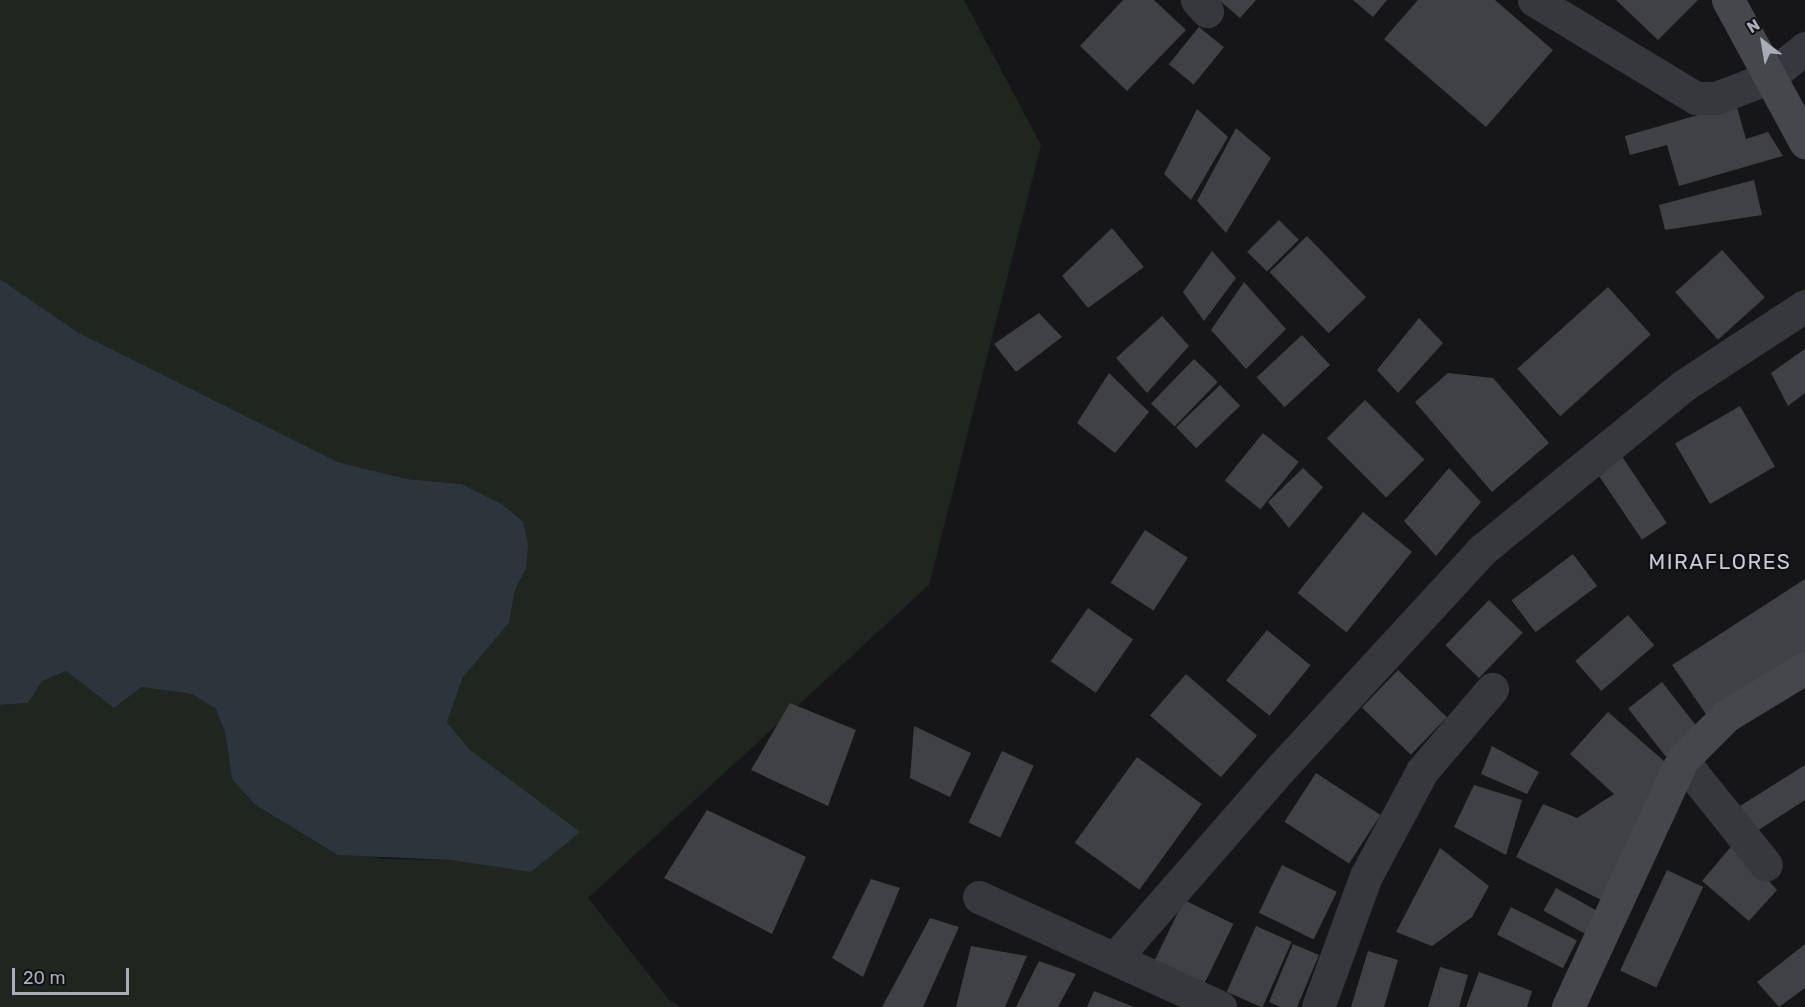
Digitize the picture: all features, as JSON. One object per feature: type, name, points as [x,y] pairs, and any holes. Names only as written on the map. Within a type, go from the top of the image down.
[{"type":"main road","points":[[1728,0],[1768,78],[1805,142]]},
{"type":"main road","points":[[1568,1007],[1682,760],[1726,716],[1805,668]]},
{"type":"street","points":[[1534,0],[1696,98],[1716,98],[1768,78],[1805,48]]},
{"type":"street","points":[[1116,957],[1281,768],[1482,550],[1683,386],[1805,306]]},
{"type":"street","points":[[1318,1007],[1366,876],[1422,771],[1492,688]]},
{"type":"street","points":[[1682,760],[1766,865]]},
{"type":"street","points":[[980,897],[1116,957],[1220,1007]]},
{"type":"shaded area","points":[[0,0],[964,0],[1041,145],[929,585],[588,898],[669,1000],[681,1007],[0,1007],[0,705],[28,703],[42,681],[66,671],[114,708],[142,687],[192,694],[216,709],[225,732],[232,779],[254,804],[381,859],[452,860],[470,750],[447,722],[463,677],[509,623],[515,590],[526,569],[461,484],[407,479],[338,462],[79,333],[0,279]]},
{"type":"shaded area","points":[[0,279],[79,333],[338,462],[407,479],[461,484],[503,505],[523,522],[528,544],[526,569],[515,590],[509,623],[463,677],[447,722],[470,750],[580,832],[531,872],[452,860],[338,855],[254,804],[232,779],[225,732],[216,709],[192,694],[142,687],[114,708],[66,671],[42,681],[28,703],[0,705]]},
{"type":"building","points":[[1123,0],[1154,0],[1186,30],[1127,91],[1080,46]]},
{"type":"building","points":[[1219,0],[1256,0],[1240,18]]},
{"type":"building","points":[[1353,0],[1387,0],[1373,17]]},
{"type":"building","points":[[1418,0],[1495,0],[1553,50],[1486,127],[1384,39]]},
{"type":"building","points":[[1616,0],[1698,0],[1658,40]]},
{"type":"building","points":[[1199,27],[1224,47],[1194,84],[1169,64]]},
{"type":"building","points":[[1736,104],[1746,139],[1768,132],[1783,156],[1679,186],[1667,145],[1630,155],[1625,136]]},
{"type":"building","points":[[1197,109],[1228,137],[1191,200],[1164,174]]},
{"type":"building","points":[[1236,128],[1271,158],[1226,233],[1197,201]]},
{"type":"building","points":[[1754,180],[1762,215],[1665,230],[1659,205]]},
{"type":"building","points":[[1279,220],[1299,240],[1267,272],[1247,252]]},
{"type":"building","points":[[1112,228],[1144,267],[1088,308],[1062,276]]},
{"type":"building","points":[[1307,236],[1366,297],[1329,333],[1270,272]]},
{"type":"building","points":[[1722,250],[1765,298],[1718,340],[1675,292]]},
{"type":"building","points":[[1212,251],[1236,278],[1204,321],[1183,292]]},
{"type":"building","points":[[1244,282],[1286,329],[1246,369],[1211,330]]},
{"type":"building","points":[[1608,287],[1651,335],[1560,416],[1517,369]]},
{"type":"building","points":[[1039,313],[1062,337],[1016,372],[994,344]]},
{"type":"building","points":[[1162,316],[1189,346],[1147,393],[1116,358]]},
{"type":"building","points":[[1419,318],[1443,343],[1398,393],[1377,370]]},
{"type":"building","points":[[1302,335],[1330,365],[1285,407],[1257,377]]},
{"type":"building","points":[[1805,349],[1805,393],[1788,406],[1771,373]]},
{"type":"building","points":[[1194,359],[1218,382],[1175,427],[1151,404]]},
{"type":"building","points":[[1109,373],[1149,412],[1115,453],[1077,423]]},
{"type":"building","points":[[1448,373],[1493,378],[1549,443],[1492,492],[1415,402]]},
{"type":"building","points":[[1220,385],[1240,406],[1196,448],[1176,427]]},
{"type":"building","points":[[1365,400],[1424,459],[1386,498],[1327,438]]},
{"type":"building","points":[[1740,406],[1775,467],[1710,504],[1675,444]]},
{"type":"building","points":[[1263,433],[1299,462],[1260,509],[1225,480]]},
{"type":"building","points":[[1621,455],[1667,523],[1642,540],[1596,472]]},
{"type":"building","points":[[1303,468],[1323,487],[1289,528],[1268,502]]},
{"type":"building","points":[[1449,468],[1481,502],[1436,556],[1404,521]]},
{"type":"building","points":[[1363,512],[1412,552],[1347,632],[1298,593]]},
{"type":"building","points":[[1145,530],[1188,558],[1153,611],[1111,583]]},
{"type":"building","points":[[1573,554],[1597,586],[1536,632],[1512,600]]},
{"type":"building","points":[[1805,579],[1805,655],[1708,717],[1672,665]]},
{"type":"building","points":[[1489,600],[1523,633],[1479,678],[1445,645]]},
{"type":"building","points":[[1088,608],[1133,640],[1096,693],[1051,661]]},
{"type":"building","points":[[1628,615],[1654,645],[1601,691],[1575,661]]},
{"type":"building","points":[[1267,630],[1311,665],[1270,716],[1226,681]]},
{"type":"building","points":[[1398,670],[1447,717],[1411,755],[1362,707]]},
{"type":"building","points":[[1186,674],[1257,736],[1221,777],[1150,716]]},
{"type":"building","points":[[1662,682],[1700,730],[1666,757],[1628,708]]},
{"type":"building","points":[[790,703],[856,730],[828,806],[751,770]]},
{"type":"building","points":[[1608,712],[1673,769],[1607,903],[1516,857],[1543,804],[1577,818],[1614,794],[1570,754]]},
{"type":"building","points":[[914,726],[971,753],[950,797],[910,778]]},
{"type":"building","points":[[1492,746],[1539,772],[1527,794],[1481,774]]},
{"type":"building","points":[[1002,751],[1034,766],[1000,837],[969,823]]},
{"type":"building","points":[[1137,757],[1202,804],[1139,890],[1075,843]]},
{"type":"building","points":[[1805,765],[1805,800],[1757,831],[1740,806]]},
{"type":"building","points":[[1316,773],[1381,815],[1349,864],[1284,822]]},
{"type":"building","points":[[1474,785],[1522,800],[1506,855],[1454,827]]},
{"type":"building","points":[[707,810],[806,857],[772,934],[664,878]]},
{"type":"building","points":[[1734,843],[1777,890],[1749,921],[1702,881]]},
{"type":"building","points":[[1440,848],[1489,886],[1472,917],[1432,946],[1396,932]]},
{"type":"building","points":[[1282,865],[1337,892],[1314,939],[1259,913]]},
{"type":"building","points":[[1667,870],[1703,887],[1656,988],[1620,971]]},
{"type":"building","points":[[871,879],[900,888],[863,977],[832,958]]},
{"type":"building","points":[[1556,888],[1597,911],[1585,934],[1543,911]]},
{"type":"building","points":[[1184,900],[1233,924],[1204,984],[1155,960]]},
{"type":"building","points":[[1511,907],[1577,941],[1563,968],[1497,935]]},
{"type":"building","points":[[930,918],[959,927],[923,1007],[882,1007]]},
{"type":"building","points":[[1256,926],[1292,942],[1263,1007],[1227,992]]},
{"type":"building","points":[[1293,944],[1319,955],[1297,1007],[1280,1007],[1269,1002]]},
{"type":"building","points":[[1805,944],[1805,988],[1779,1007],[1757,982]]},
{"type":"building","points":[[971,946],[1027,956],[1005,1007],[956,1007]]},
{"type":"building","points":[[1368,951],[1398,960],[1384,1007],[1351,1007]]},
{"type":"building","points":[[1039,961],[1076,974],[1058,1007],[1016,1007]]},
{"type":"building","points":[[1440,967],[1468,975],[1459,1007],[1428,1007]]},
{"type":"building","points":[[1479,972],[1532,991],[1527,1007],[1466,1007]]},
{"type":"building","points":[[1094,991],[1134,1007],[1087,1007]]},
{"type":"district","name":"MIRAFLORES","points":[[1720,562]]}]
